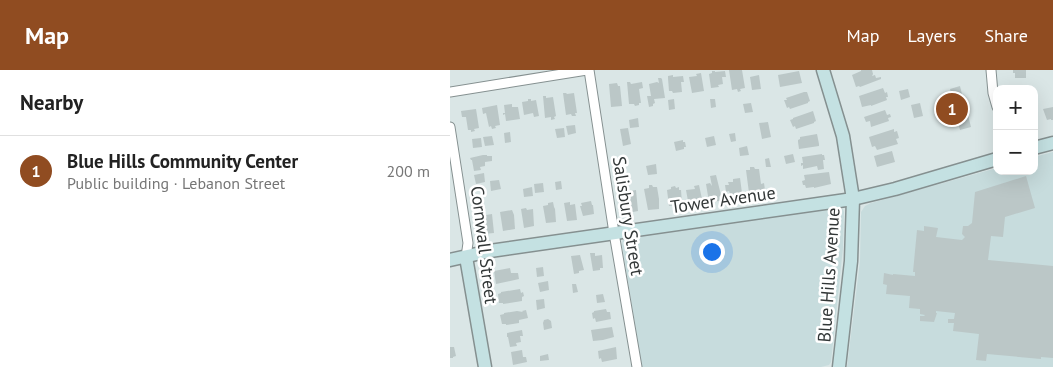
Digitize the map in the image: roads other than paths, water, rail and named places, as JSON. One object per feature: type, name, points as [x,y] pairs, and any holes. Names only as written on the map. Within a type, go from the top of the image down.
[{"type":"main road","name":"Blue Hills Avenue","points":[[823,70],[843,136],[852,199],[851,261],[840,367]]},
{"type":"main road","points":[[1038,147],[1053,143]]},
{"type":"main road","name":"Tower Avenue","points":[[450,260],[490,251],[852,199],[895,189],[993,160]]},
{"type":"main road","name":"Cornwall Street","points":[[466,257],[485,367]]},
{"type":"street","points":[[450,92],[588,70]]},
{"type":"street","name":"Salisbury Street","points":[[588,70],[637,367]]},
{"type":"street","points":[[991,70],[993,91]]},
{"type":"street","name":"Cornwall Street","points":[[450,127],[468,243],[466,257]]},
{"type":"place","name":"Blue Hills Community Center","points":[[952,109]]}]
